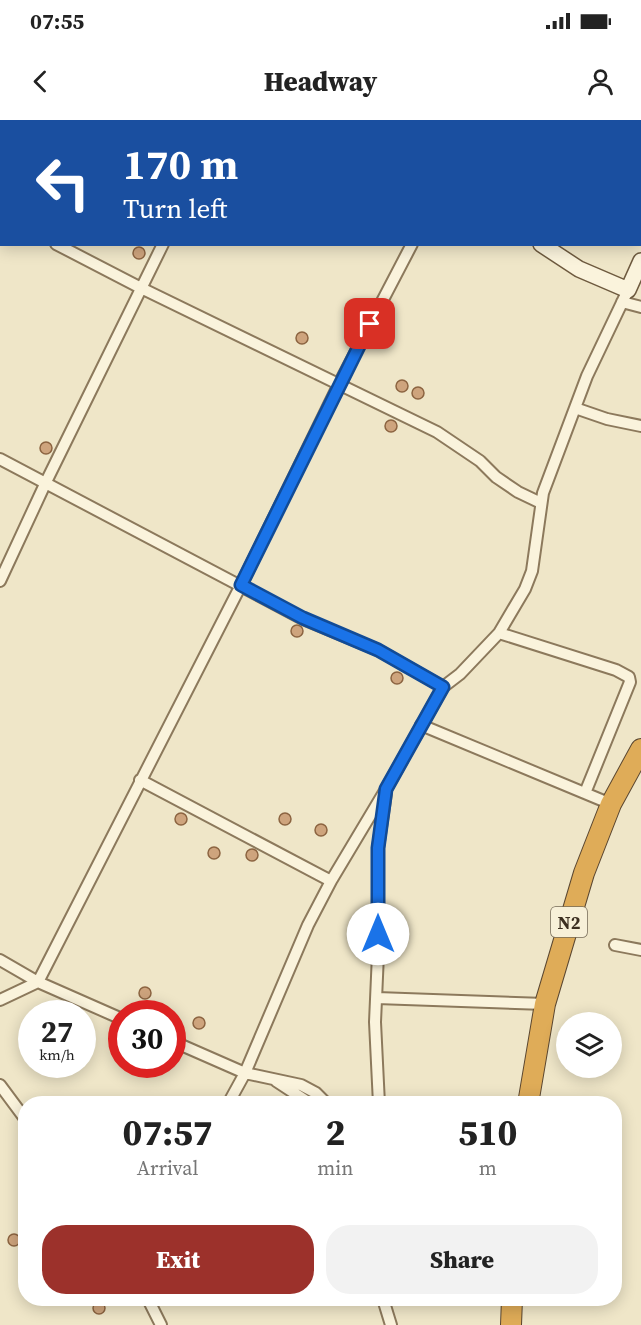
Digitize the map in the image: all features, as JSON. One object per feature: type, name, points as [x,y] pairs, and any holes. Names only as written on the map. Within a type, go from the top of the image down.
[{"type":"highway","name":"N2","points":[[529,1096],[545,1004],[584,873],[611,804],[641,749]]},
{"type":"highway","points":[[511,1325],[512,1306]]},
{"type":"street","points":[[60,246],[437,432],[480,461],[496,477],[518,492],[541,503]]},
{"type":"street","points":[[0,581],[162,246]]},
{"type":"street","points":[[0,1000],[38,982],[241,585],[339,384],[411,246]]},
{"type":"street","points":[[544,246],[641,308]]},
{"type":"street","points":[[232,1096],[245,1073],[308,925],[421,725],[443,687],[460,674],[499,633],[525,589],[532,571],[541,503],[546,484],[575,408],[641,261]]},
{"type":"street","points":[[575,408],[607,419],[641,426]]},
{"type":"street","points":[[0,459],[303,618],[378,650],[443,687]]},
{"type":"street","points":[[499,633],[616,670],[629,677],[630,682],[585,794]]},
{"type":"street","points":[[421,725],[611,804]]},
{"type":"street","points":[[140,780],[331,881]]},
{"type":"street","points":[[379,1096],[375,1022],[378,848],[386,789]]},
{"type":"street","points":[[615,945],[641,950]]},
{"type":"street","points":[[0,960],[38,982],[108,1013]]},
{"type":"street","points":[[377,998],[545,1004]]},
{"type":"street","points":[[186,1047],[245,1073],[309,1088],[318,1096]]},
{"type":"street","points":[[273,1079],[299,1096]]},
{"type":"street","points":[[0,1085],[18,1109]]},
{"type":"street","points":[[151,1306],[160,1325]]},
{"type":"street","points":[[385,1306],[391,1325]]},
{"type":"building","points":[[139,247],[145,253],[139,259],[133,253]]},
{"type":"building","points":[[302,332],[308,338],[302,344],[296,338]]},
{"type":"building","points":[[402,380],[408,386],[402,392],[396,386]]},
{"type":"building","points":[[418,387],[424,393],[418,399],[412,393]]},
{"type":"building","points":[[391,420],[397,426],[391,432],[385,426]]},
{"type":"building","points":[[46,442],[52,448],[46,454],[40,448]]},
{"type":"building","points":[[297,625],[303,631],[297,637],[291,631]]},
{"type":"building","points":[[397,672],[403,678],[397,684],[391,678]]},
{"type":"building","points":[[181,813],[187,819],[181,825],[175,819]]},
{"type":"building","points":[[285,813],[291,819],[285,825],[279,819]]},
{"type":"building","points":[[321,824],[327,830],[321,836],[315,830]]},
{"type":"building","points":[[214,847],[220,853],[214,859],[208,853]]},
{"type":"building","points":[[252,849],[258,855],[252,861],[246,855]]},
{"type":"building","points":[[145,987],[151,993],[145,999],[139,993]]},
{"type":"building","points":[[199,1017],[205,1023],[199,1029],[193,1023]]},
{"type":"building","points":[[14,1234],[18,1236],[18,1244],[14,1246],[8,1240]]},
{"type":"building","points":[[94,1306],[104,1306],[103,1312],[99,1314],[93,1308]]},
{"type":"route","points":[[370,324],[241,585],[303,618],[378,650],[443,687],[386,789],[378,848],[378,934]]}]
